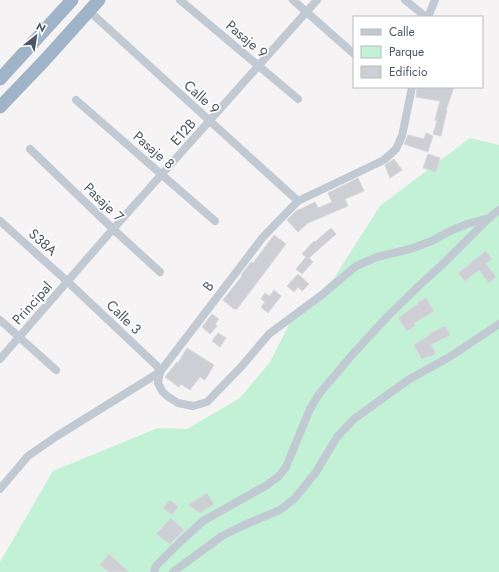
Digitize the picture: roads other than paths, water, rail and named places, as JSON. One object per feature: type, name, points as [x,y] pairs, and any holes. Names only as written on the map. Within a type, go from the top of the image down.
[{"type":"highway","points":[[0,79],[72,0]]},
{"type":"highway","points":[[0,107],[99,0]]},
{"type":"street","name":"Pasaje 9","points":[[180,0],[298,99]]},
{"type":"street","points":[[293,0],[353,53]]},
{"type":"street","name":"E12B","points":[[68,282],[113,229],[317,0]]},
{"type":"street","points":[[405,0],[426,16]]},
{"type":"street","points":[[427,16],[435,0]]},
{"type":"street","name":"Calle 9","points":[[89,11],[298,201]]},
{"type":"street","name":"B","points":[[0,489],[28,456],[57,436],[160,372],[263,236],[298,201],[384,160],[396,149],[402,136],[412,88]]},
{"type":"street","name":"Pasaje 8","points":[[76,100],[214,221]]},
{"type":"street","name":"Pasaje 7","points":[[30,149],[160,272]]},
{"type":"street","points":[[154,572],[156,566],[203,521],[267,486],[279,476],[286,467],[310,409],[319,394],[387,317],[499,210]]},
{"type":"street","points":[[160,372],[158,383],[162,391],[167,396],[178,403],[193,406],[207,402],[270,334],[323,294],[356,266],[377,257],[410,249],[432,241],[467,224],[489,218]]},
{"type":"street","name":"S38A","points":[[0,221],[68,282]]},
{"type":"street","name":"Calle 3","points":[[68,282],[157,366],[160,372]]},
{"type":"street","name":"Principal","points":[[0,359],[68,282]]},
{"type":"street","points":[[0,320],[56,370]]},
{"type":"street","points":[[173,572],[222,536],[280,510],[295,498],[316,472],[337,437],[354,419],[408,380],[451,356],[499,324]]}]
